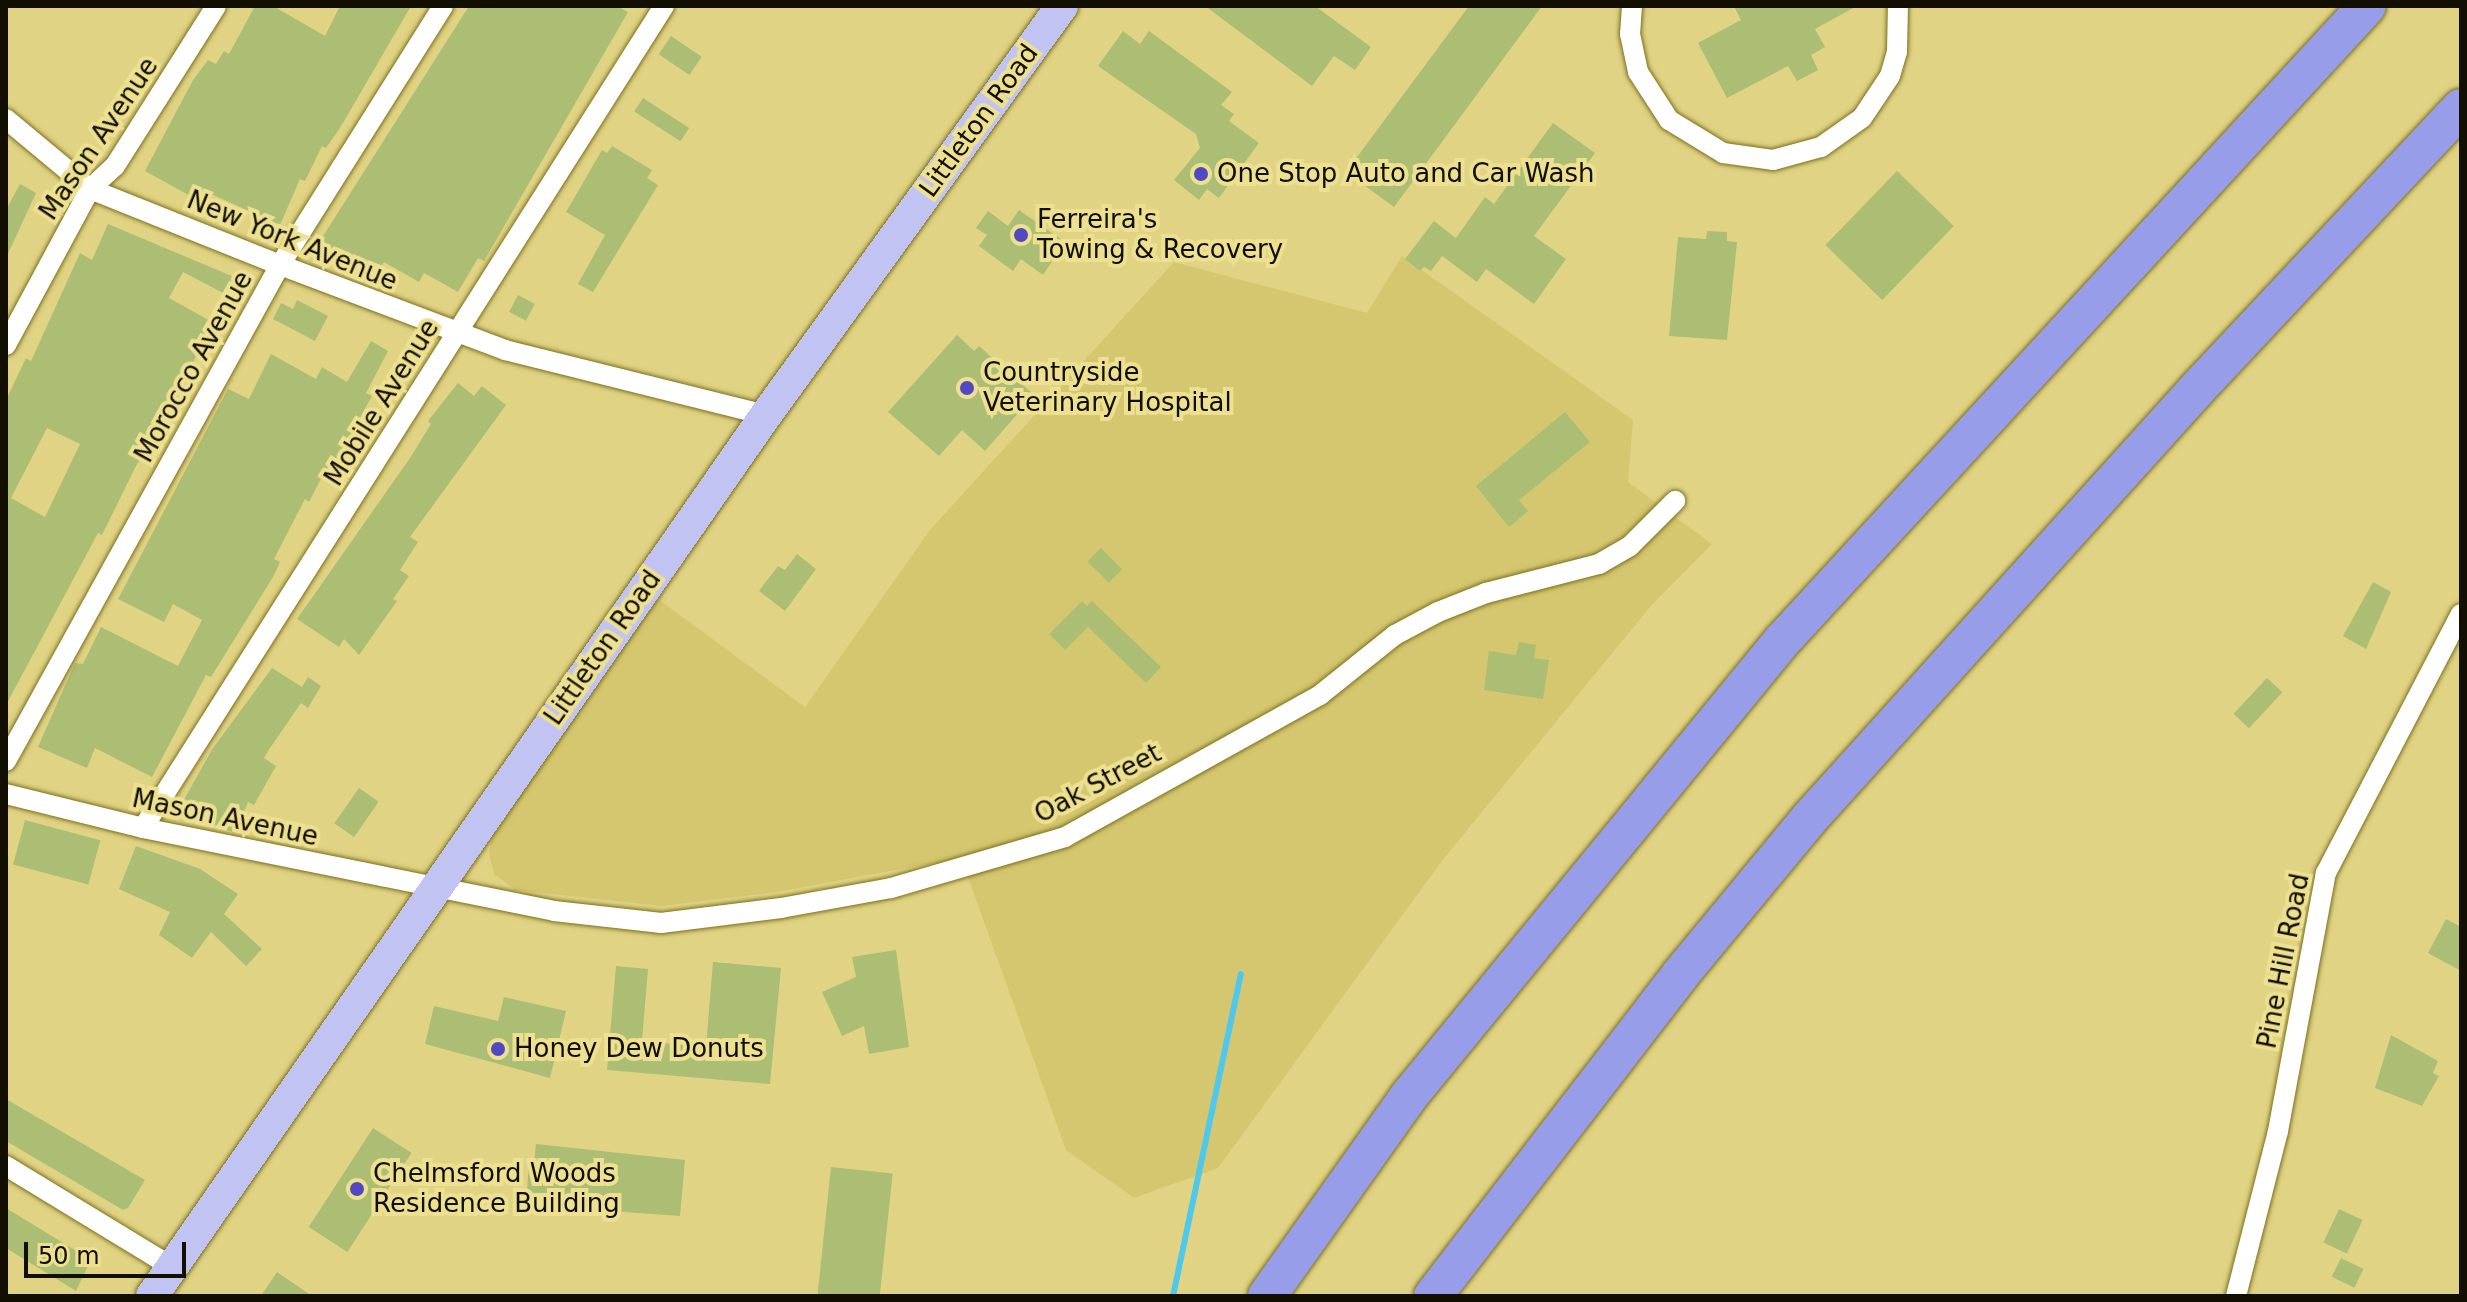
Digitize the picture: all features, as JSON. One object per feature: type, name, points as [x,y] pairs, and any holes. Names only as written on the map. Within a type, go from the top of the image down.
[{"type":"highway","points":[[1267,1296],[1409,1096],[1782,641],[2367,6]]},
{"type":"highway","points":[[1433,1296],[1661,998],[1809,819],[2198,388],[2461,108]]},
{"type":"main road","name":"Littleton Road","points":[[152,1296],[766,415],[1062,6]]},
{"type":"street","name":"Mason Avenue","points":[[6,345],[90,189],[128,146],[216,6]]},
{"type":"street","name":"Morocco Avenue","points":[[6,761],[280,265],[443,6]]},
{"type":"street","name":"Mobile Avenue","points":[[143,828],[664,6]]},
{"type":"street","points":[[1632,6],[1630,34],[1638,72],[1669,120],[1723,153],[1773,160],[1821,147],[1862,118],[1890,76],[1897,52],[1898,6]]},
{"type":"street","name":"New York Avenue","points":[[6,119],[90,189],[457,334],[554,363],[766,415]]},
{"type":"street","name":"Oak Street","points":[[434,889],[554,911],[661,923],[891,888],[1065,837],[1320,695],[1395,635],[1438,612],[1486,593],[1599,564],[1630,546],[1675,501]]},
{"type":"street","name":"Pine Hill Road","points":[[2236,1296],[2278,1131],[2322,884],[2346,827],[2461,614]]},
{"type":"street","name":"Mason Avenue","points":[[6,794],[143,828],[434,889]]},
{"type":"street","points":[[6,1166],[172,1267]]},
{"type":"shaded area","points":[[1402,256],[1633,420],[1628,482],[1712,544],[1650,607],[1441,862],[1218,1168],[1134,1198],[1066,1150],[961,858],[776,892],[662,906],[516,890],[494,874],[489,854],[493,828],[658,599],[805,707],[930,530],[1174,262],[1367,313]]},
{"type":"building","points":[[255,6],[273,6],[325,36],[340,6],[411,6],[340,128],[326,148],[322,146],[305,181],[300,179],[280,225],[209,193],[203,203],[145,171],[193,80],[208,60],[216,64],[224,51],[229,54]]},
{"type":"building","points":[[469,6],[617,6],[628,12],[484,261],[478,258],[458,292],[424,273],[419,282],[384,262],[376,275],[320,241]]},
{"type":"building","points":[[1205,6],[1315,6],[1371,47],[1355,70],[1334,56],[1312,86]]},
{"type":"building","points":[[1469,6],[1542,6],[1394,207],[1346,172]]},
{"type":"building","points":[[1734,6],[1857,6],[1815,29],[1825,47],[1811,55],[1818,70],[1797,81],[1788,66],[1727,98],[1698,43],[1741,20]]},
{"type":"building","points":[[1123,31],[1140,44],[1149,31],[1232,92],[1221,105],[1234,114],[1229,121],[1259,143],[1219,198],[1207,189],[1199,200],[1174,180],[1200,148],[1196,134],[1098,66]]},
{"type":"building","points":[[671,36],[702,57],[689,75],[659,54]]},
{"type":"building","points":[[643,98],[689,128],[680,141],[634,111]]},
{"type":"building","points":[[1553,123],[1595,153],[1534,236],[1566,259],[1534,304],[1486,269],[1477,282],[1442,256],[1431,271],[1424,267],[1420,271],[1405,259],[1434,221],[1456,238],[1485,197],[1494,204]]},
{"type":"building","points":[[612,146],[652,170],[647,178],[658,185],[593,292],[578,284],[605,235],[566,212],[602,150],[607,153]]},
{"type":"building","points":[[1897,171],[1954,226],[1882,300],[1825,245]]},
{"type":"building","points":[[20,184],[36,193],[6,258],[6,210]]},
{"type":"building","name":"Ferreira's Towing & Recovery","points":[[1019,210],[1065,242],[1043,275],[1021,259],[1013,271],[979,246],[987,235],[976,228],[988,211],[1008,226]]},
{"type":"building","points":[[108,224],[234,277],[227,295],[183,272],[169,298],[212,322],[160,433],[137,464],[102,535],[98,533],[6,705],[6,400],[26,358],[31,361],[80,253],[92,260]],"holes":[[[47,428],[80,444],[45,517],[11,498]]]},
{"type":"building","points":[[1707,231],[1727,232],[1727,241],[1737,242],[1727,340],[1669,336],[1678,237],[1706,239]]},
{"type":"building","points":[[518,295],[535,304],[526,321],[509,312]]},
{"type":"building","points":[[297,300],[328,316],[315,341],[273,319],[281,303],[293,309]]},
{"type":"building","name":"Countryside Veterinary Hospital","points":[[957,335],[974,351],[979,346],[1034,395],[985,451],[962,430],[939,456],[888,412]]},
{"type":"building","points":[[371,341],[388,351],[366,393],[372,396],[330,471],[326,469],[309,502],[305,499],[274,559],[280,562],[273,577],[211,677],[206,675],[152,777],[95,748],[87,768],[38,747],[75,663],[83,664],[101,627],[178,666],[202,620],[173,604],[164,622],[118,599],[228,389],[249,399],[271,354],[316,379],[322,367],[347,382]]},
{"type":"building","points":[[458,383],[474,396],[482,386],[506,405],[410,537],[418,542],[400,570],[409,576],[393,599],[397,601],[359,655],[344,639],[339,647],[297,619],[410,458],[431,424],[428,421]]},
{"type":"building","points":[[1565,412],[1590,442],[1519,500],[1528,511],[1509,527],[1476,486]]},
{"type":"building","points":[[1101,548],[1122,569],[1109,583],[1088,561]]},
{"type":"building","points":[[797,554],[816,569],[785,611],[759,591],[778,566],[785,570]]},
{"type":"building","points":[[2373,582],[2391,592],[2366,649],[2343,636]]},
{"type":"building","points":[[1082,601],[1087,606],[1092,601],[1161,667],[1146,683],[1088,627],[1065,650],[1049,634]]},
{"type":"building","points":[[1519,642],[1536,645],[1534,658],[1549,660],[1543,699],[1484,690],[1489,651],[1516,655]]},
{"type":"building","points":[[272,668],[302,687],[308,677],[321,686],[308,708],[301,703],[264,758],[276,766],[254,805],[248,802],[235,833],[178,810],[213,748]]},
{"type":"building","points":[[2267,678],[2282,692],[2249,728],[2234,714]]},
{"type":"building","points":[[359,788],[379,802],[354,837],[334,823]]},
{"type":"building","points":[[25,820],[100,840],[88,885],[13,864]]},
{"type":"building","points":[[136,846],[200,869],[238,894],[224,914],[262,949],[246,966],[211,932],[192,958],[159,935],[170,912],[119,889]]},
{"type":"building","points":[[2446,919],[2461,927],[2461,971],[2428,953]]},
{"type":"building","points":[[896,950],[909,1047],[869,1054],[864,1026],[842,1036],[822,992],[856,977],[852,957]]},
{"type":"building","points":[[713,962],[781,968],[770,1084],[607,1070],[616,966],[648,969],[642,1041],[706,1047]]},
{"type":"building","points":[[504,997],[566,1011],[550,1078],[425,1044],[434,1006],[498,1021]]},
{"type":"building","points":[[2391,1035],[2438,1061],[2433,1073],[2439,1076],[2422,1106],[2375,1088]]},
{"type":"building","points":[[6,1099],[145,1180],[128,1208],[123,1210],[6,1141]]},
{"type":"building","name":"Chelmsford Woods Residence Building","points":[[373,1128],[412,1153],[347,1252],[309,1227]]},
{"type":"building","points":[[536,1144],[685,1160],[680,1216],[526,1205],[529,1162],[534,1162]]},
{"type":"building","points":[[831,1167],[893,1173],[880,1296],[817,1296]]},
{"type":"building","points":[[6,1208],[91,1260],[76,1291],[6,1248]]},
{"type":"building","points":[[2339,1209],[2363,1220],[2347,1254],[2323,1243]]},
{"type":"building","points":[[2341,1258],[2363,1269],[2354,1288],[2332,1277]]},
{"type":"building","points":[[277,1272],[312,1296],[261,1296]]},
{"type":"waterway","points":[[1173,1296],[1241,974]]},
{"type":"place","name":"One Stop Auto and Car Wash","points":[[1201,174]]},
{"type":"place","name":"Ferreira's Towing & Recovery","points":[[1021,235]]},
{"type":"place","name":"Countryside Veterinary Hospital","points":[[967,388]]},
{"type":"place","name":"Honey Dew Donuts","points":[[498,1049]]},
{"type":"place","name":"Chelmsford Woods Residence Building","points":[[357,1189]]}]
